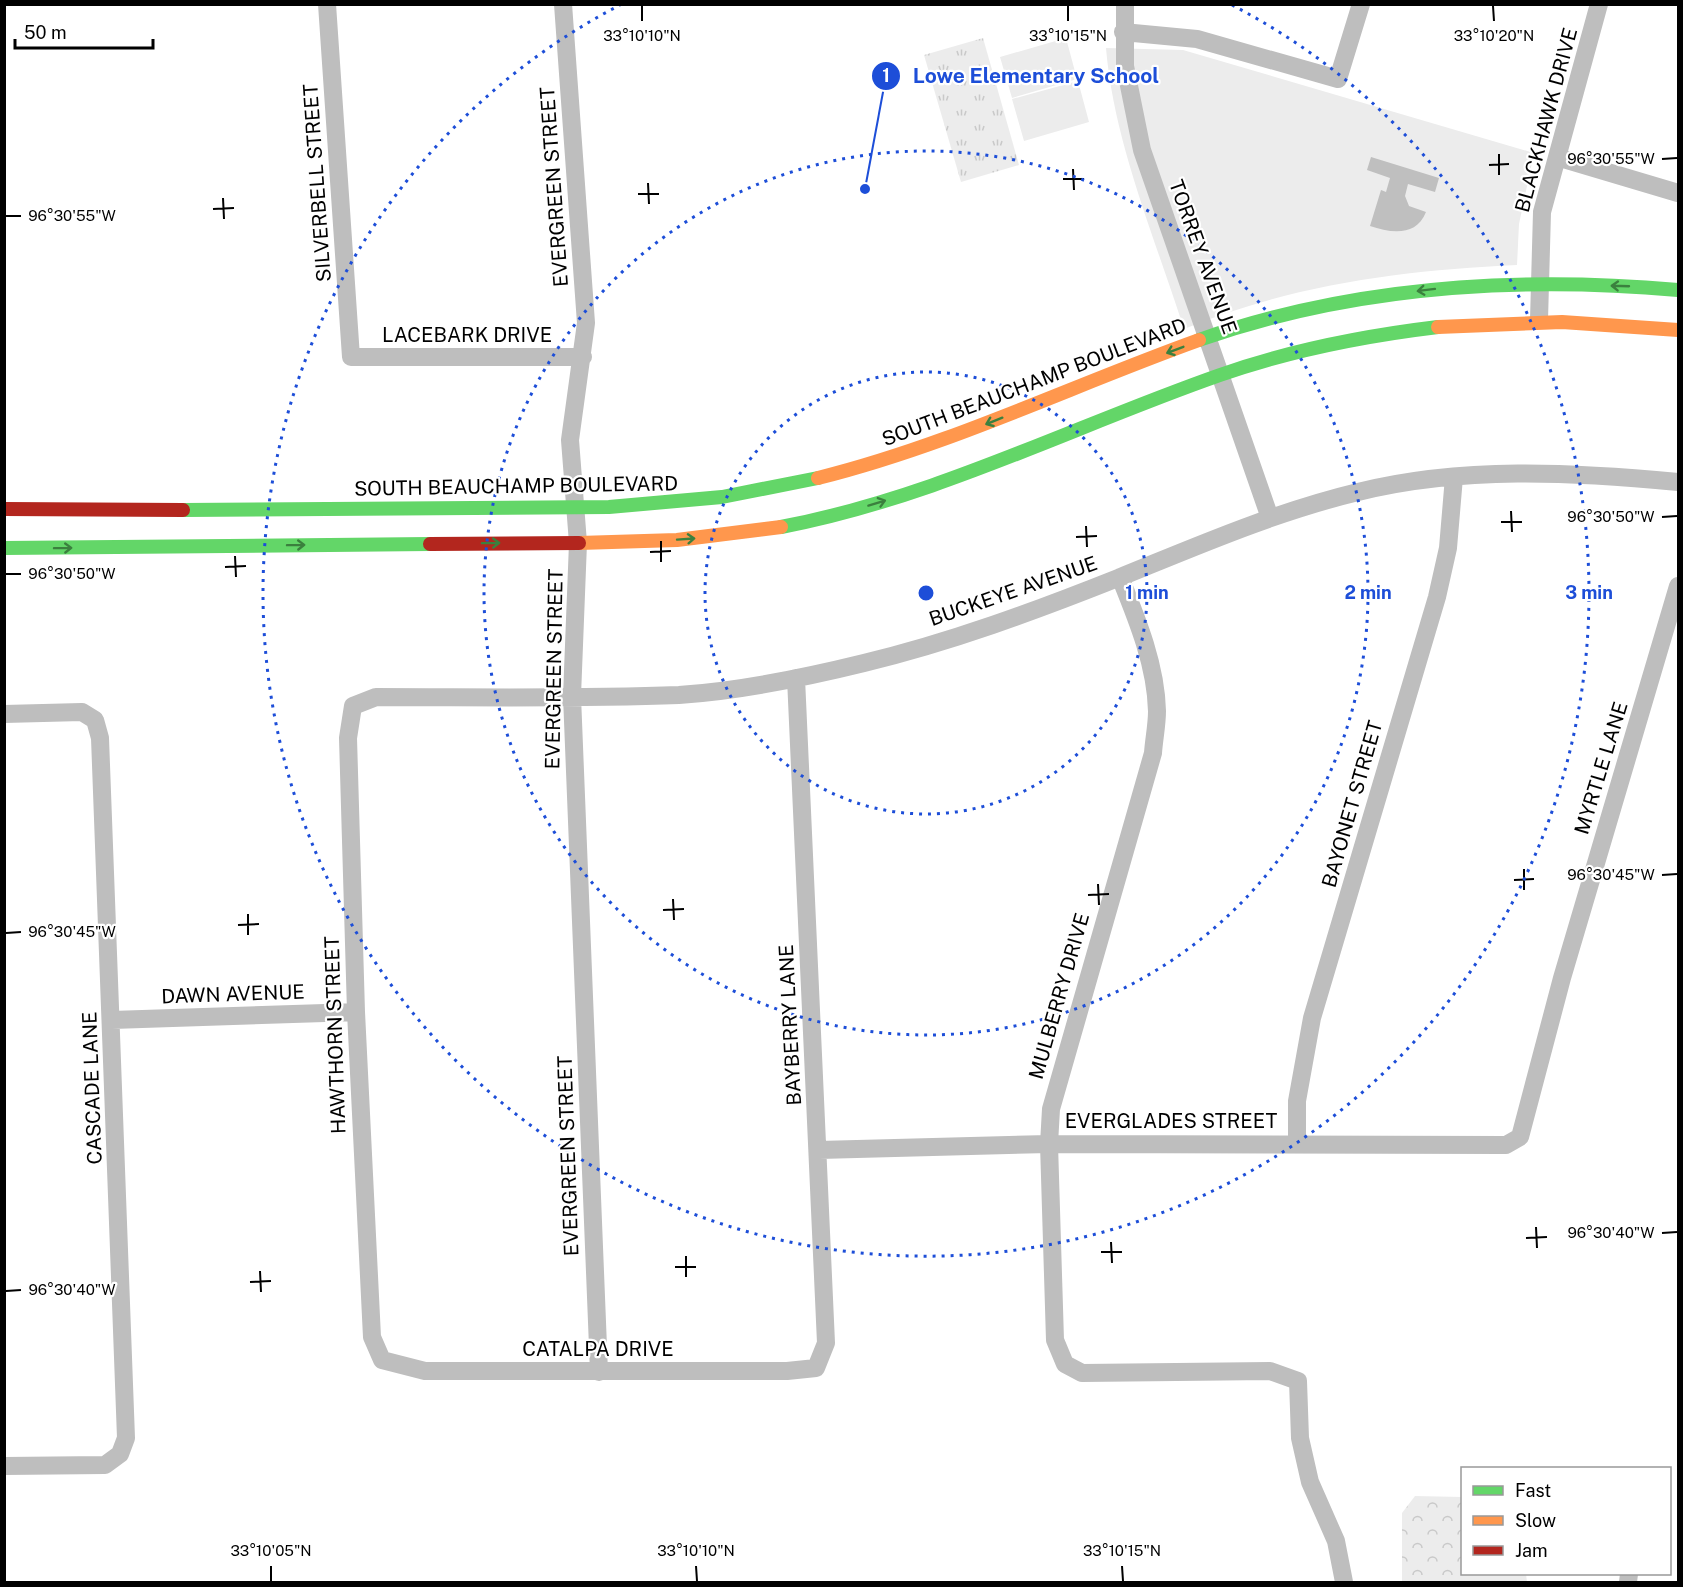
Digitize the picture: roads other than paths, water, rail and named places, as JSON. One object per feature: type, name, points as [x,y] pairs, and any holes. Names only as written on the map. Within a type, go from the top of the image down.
[{"type":"street","name":"SILVERBELL STREET","points":[[327,4],[351,357]]},
{"type":"street","name":"EVERGREEN STREET","points":[[563,4],[586,304],[583,357],[570,440],[578,543],[572,696],[599,1372]]},
{"type":"street","name":"TORREY AVENUE","points":[[1125,4],[1123,32],[1128,93],[1142,150],[1270,518]]},
{"type":"street","points":[[1123,32],[1197,39],[1338,79],[1361,4]]},
{"type":"street","name":"BLACKHAWK DRIVE","points":[[1539,320],[1538,283],[1542,212],[1599,4]]},
{"type":"street","points":[[1557,157],[1678,193]]},
{"type":"street","name":"SOUTH BEAUCHAMP BOULEVARD","points":[[4,509],[576,508],[710,500],[766,490],[852,469],[965,433],[1208,338],[1316,308],[1400,293],[1459,286],[1538,283],[1678,290]]},
{"type":"street","points":[[4,548],[578,543],[689,539],[766,530],[836,515],[960,476],[1221,374],[1307,349],[1394,331],[1458,323],[1539,320],[1678,330]]},
{"type":"street","name":"LACEBARK DRIVE","points":[[351,357],[583,357]]},
{"type":"street","name":"BUCKEYE AVENUE","points":[[354,706],[376,697],[681,694],[752,686],[867,663],[1016,618],[1270,518],[1360,491],[1454,477],[1556,472],[1678,482]]},
{"type":"street","name":"BAYONET STREET","points":[[1297,1144],[1297,1101],[1312,1018],[1437,597],[1450,539],[1454,477]]},
{"type":"street","name":"MULBERRY DRIVE","points":[[1120,577],[1140,627],[1152,672],[1157,711],[1152,753],[1051,1109],[1049,1144],[1055,1341],[1065,1364],[1082,1373],[1270,1371],[1298,1381],[1300,1438],[1310,1482],[1336,1540],[1344,1582]]},
{"type":"street","name":"MYRTLE LANE","points":[[1520,1137],[1562,978],[1678,586]]},
{"type":"street","name":"BAYBERRY LANE","points":[[796,678],[826,1342],[816,1368]]},
{"type":"street","name":"HAWTHORN STREET","points":[[354,706],[348,738],[356,1012],[372,1337],[382,1360]]},
{"type":"street","name":"CASCADE LANE","points":[[4,714],[82,712],[95,720],[100,738],[126,1438],[120,1454],[105,1465],[4,1466]]},
{"type":"street","name":"DAWN AVENUE","points":[[112,1020],[356,1012]]},
{"type":"street","name":"EVERGLADES STREET","points":[[819,1150],[1049,1144],[1506,1145],[1520,1137]]},
{"type":"street","name":"CATALPA DRIVE","points":[[382,1360],[425,1371],[787,1371],[816,1368]]},
{"type":"place","name":"Lowe Elementary School","points":[[865,189]]}]
